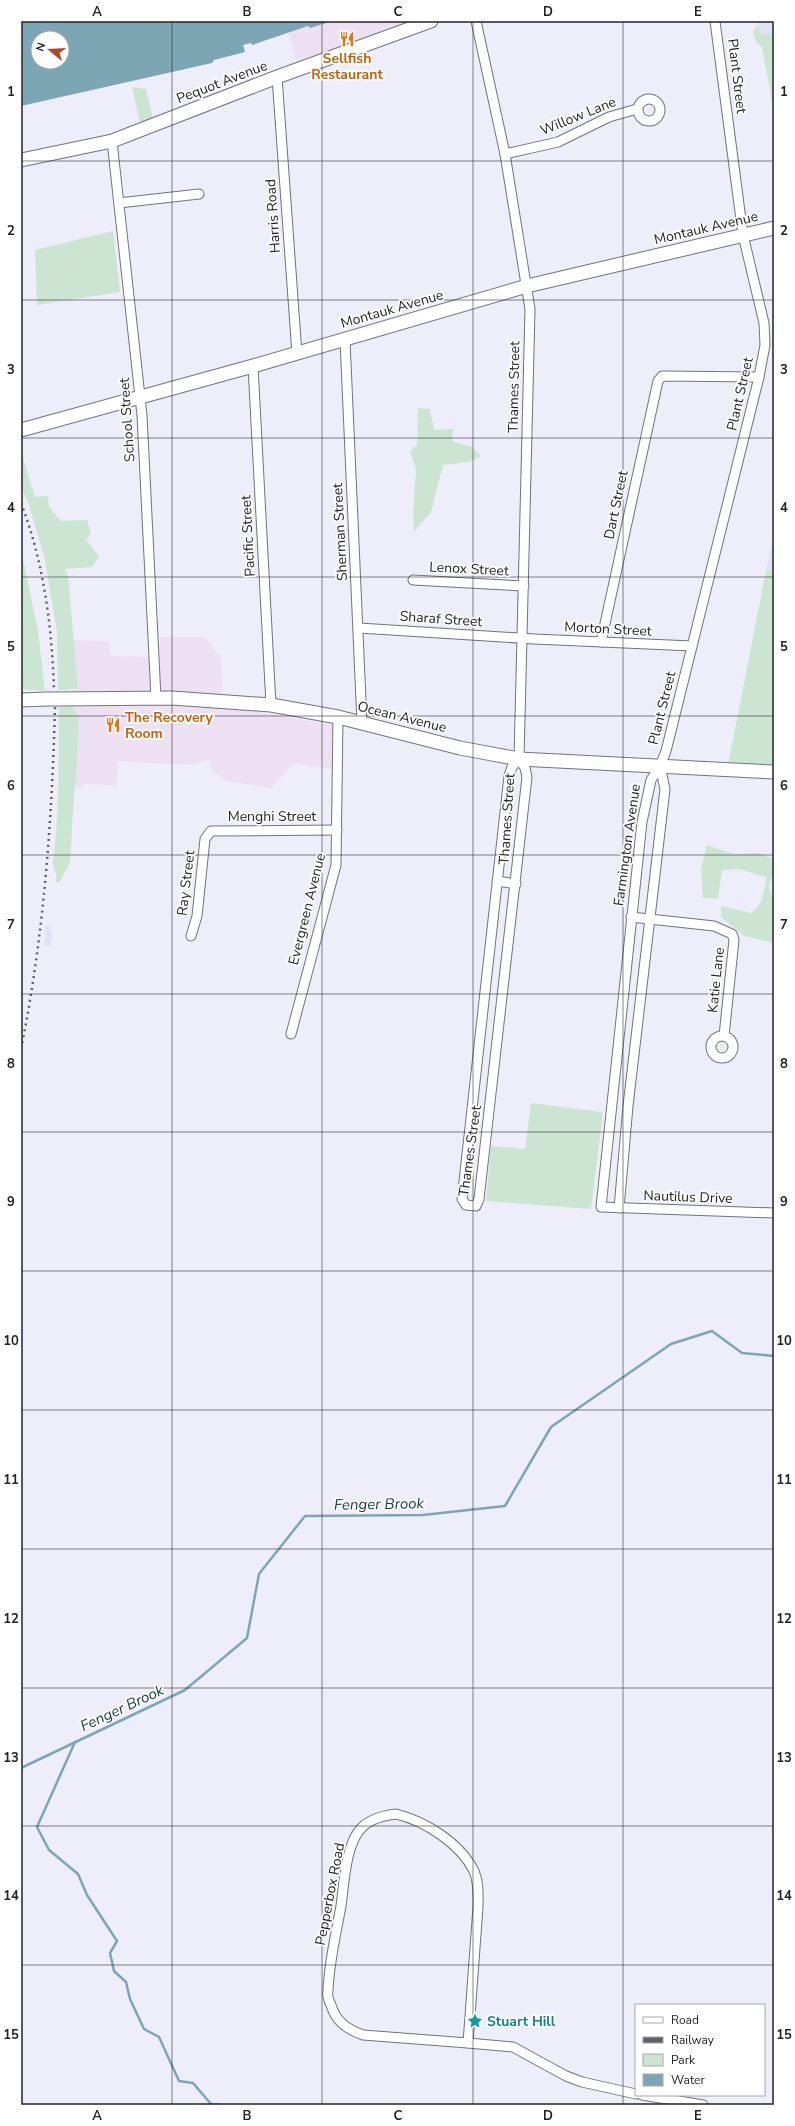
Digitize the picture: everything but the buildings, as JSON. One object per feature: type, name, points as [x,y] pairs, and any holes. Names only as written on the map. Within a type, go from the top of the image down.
[{"type":"street","name":"Pequot Avenue","points":[[21,160],[112,141],[277,77],[431,21]]},
{"type":"street","name":"Thames Street","points":[[476,21],[505,154],[530,310],[519,760],[525,768],[527,777],[479,1199],[476,1206],[472,1206],[466,1205],[462,1199],[509,776],[512,767],[519,760]]},
{"type":"street","name":"Plant Street","points":[[660,766],[666,751],[759,377],[765,345],[764,323],[743,235],[716,21]]},
{"type":"street","name":"Harris Road","points":[[277,77],[297,354]]},
{"type":"street","name":"Willow Lane","points":[[505,154],[558,142],[609,117],[637,109]]},
{"type":"street","name":"School Street","points":[[112,141],[140,397],[156,698]]},
{"type":"street","points":[[119,203],[199,194]]},
{"type":"street","name":"Montauk Avenue","points":[[21,430],[297,354],[527,286],[774,228]]},
{"type":"street","name":"Sherman Street","points":[[345,340],[359,628],[362,723]]},
{"type":"street","name":"Pacific Street","points":[[253,366],[271,705]]},
{"type":"street","name":"Dart Street","points":[[601,642],[658,381],[662,376],[759,377]]},
{"type":"street","name":"Lenox Street","points":[[413,580],[524,586]]},
{"type":"street","name":"Sharaf Street","points":[[359,628],[522,638]]},
{"type":"street","name":"Morton Street","points":[[522,638],[692,646]]},
{"type":"street","name":"Ocean Avenue","points":[[21,700],[156,698],[271,705],[338,717],[473,751],[519,760],[774,772]]},
{"type":"street","name":"Evergreen Avenue","points":[[291,1034],[336,864],[338,717]]},
{"type":"street","name":"Farmington Avenue","points":[[601,1207],[631,917],[646,800],[651,780],[660,766]]},
{"type":"street","name":"Farmington Avenue","points":[[619,1208],[628,1106],[665,789],[660,766]]},
{"type":"street","name":"Menghi Street","points":[[208,833],[218,830],[336,830]]},
{"type":"street","name":"Ray Street","points":[[191,936],[197,916],[205,840],[208,833]]},
{"type":"street","name":"Thames Street","points":[[497,881],[516,884]]},
{"type":"street","name":"Katie Lane","points":[[631,917],[714,926],[732,934],[734,940],[724,1036]]},
{"type":"street","points":[[479,1052],[496,1053]]},
{"type":"street","name":"Nautilus Drive","points":[[601,1207],[774,1213]]},
{"type":"street","name":"Pepperbox Road","points":[[468,2043],[478,1907],[478,1889],[474,1872],[464,1855],[450,1842],[410,1817],[396,1814],[383,1815],[372,1819],[364,1825],[355,1837],[349,1855],[330,1969],[328,1993],[331,2006],[337,2020],[349,2030],[363,2035],[513,2047],[525,2052],[566,2076],[582,2082],[635,2094]]},
{"type":"street","points":[[648,2096],[703,2105]]},
{"type":"shaded area","points":[[334,21],[408,21],[408,23],[297,63],[288,32]]},
{"type":"shaded area","points":[[757,21],[774,21],[774,33],[761,34]]},
{"type":"shaded area","points":[[774,535],[774,571],[766,571]]},
{"type":"shaded area","points":[[160,637],[205,637],[218,654],[221,654],[223,706],[333,725],[332,769],[293,764],[271,788],[225,781],[212,770],[209,759],[191,765],[118,761],[117,786],[85,784],[79,790],[76,784],[79,716],[72,706],[72,690],[78,689],[73,640],[109,641],[111,656],[160,657]]},
{"type":"shaded area","points":[[46,925],[51,926],[51,947],[44,946]]},
{"type":"green space","points":[[758,24],[761,34],[774,33],[774,112],[762,47],[756,42],[753,31]]},
{"type":"green space","points":[[132,87],[146,89],[153,118],[140,122]]},
{"type":"green space","points":[[113,231],[120,292],[37,305],[35,250]]},
{"type":"green space","points":[[418,408],[430,409],[434,430],[453,429],[452,441],[472,447],[481,456],[469,462],[443,465],[431,512],[414,532],[413,517],[416,469],[410,452],[417,445]]},
{"type":"green space","points":[[21,452],[35,497],[48,496],[49,507],[61,521],[87,520],[91,534],[86,539],[99,557],[92,567],[65,569],[68,576],[78,689],[58,690],[57,632],[45,560],[29,505],[21,486]]},
{"type":"green space","points":[[21,549],[38,631],[45,691],[21,689]]},
{"type":"green space","points":[[766,571],[774,571],[774,772],[727,770]]},
{"type":"green space","points":[[72,706],[79,716],[76,784],[74,794],[70,863],[59,883],[56,882],[53,862],[58,804],[59,707]]},
{"type":"green space","points":[[707,845],[734,854],[758,853],[774,859],[774,870],[769,887],[774,902],[774,943],[744,936],[721,917],[721,906],[751,913],[755,910],[762,897],[766,877],[740,869],[722,870],[718,899],[703,898],[701,868]]},
{"type":"green space","points":[[531,1103],[603,1112],[591,1209],[486,1201],[491,1146],[525,1149]]},
{"type":"water","points":[[21,21],[333,21],[310,28],[308,26],[252,45],[251,43],[243,45],[245,52],[214,60],[212,63],[21,106]]},
{"type":"waterway","name":"Fenger Brook","points":[[21,1768],[185,1690],[247,1638],[259,1574],[305,1516],[423,1515],[505,1506],[551,1427],[671,1344],[712,1331],[742,1353],[774,1356]]},
{"type":"waterway","points":[[75,1742],[37,1827],[49,1850],[78,1874],[87,1895],[117,1941],[110,1953],[114,1971],[126,1982],[130,1999],[144,2029],[159,2037],[179,2081],[193,2083],[211,2104],[222,2105]]},
{"type":"railway","points":[[21,503],[36,549],[41,572],[49,619],[54,691]]},
{"type":"railway","points":[[21,1049],[36,964],[46,878],[52,792],[55,706]]},
{"type":"place","name":"Sellfish Restaurant","points":[[347,39]]},
{"type":"place","name":"The Recovery Room","points":[[113,725]]},
{"type":"place","name":"Stuart Hill","points":[[475,2021]]}]
